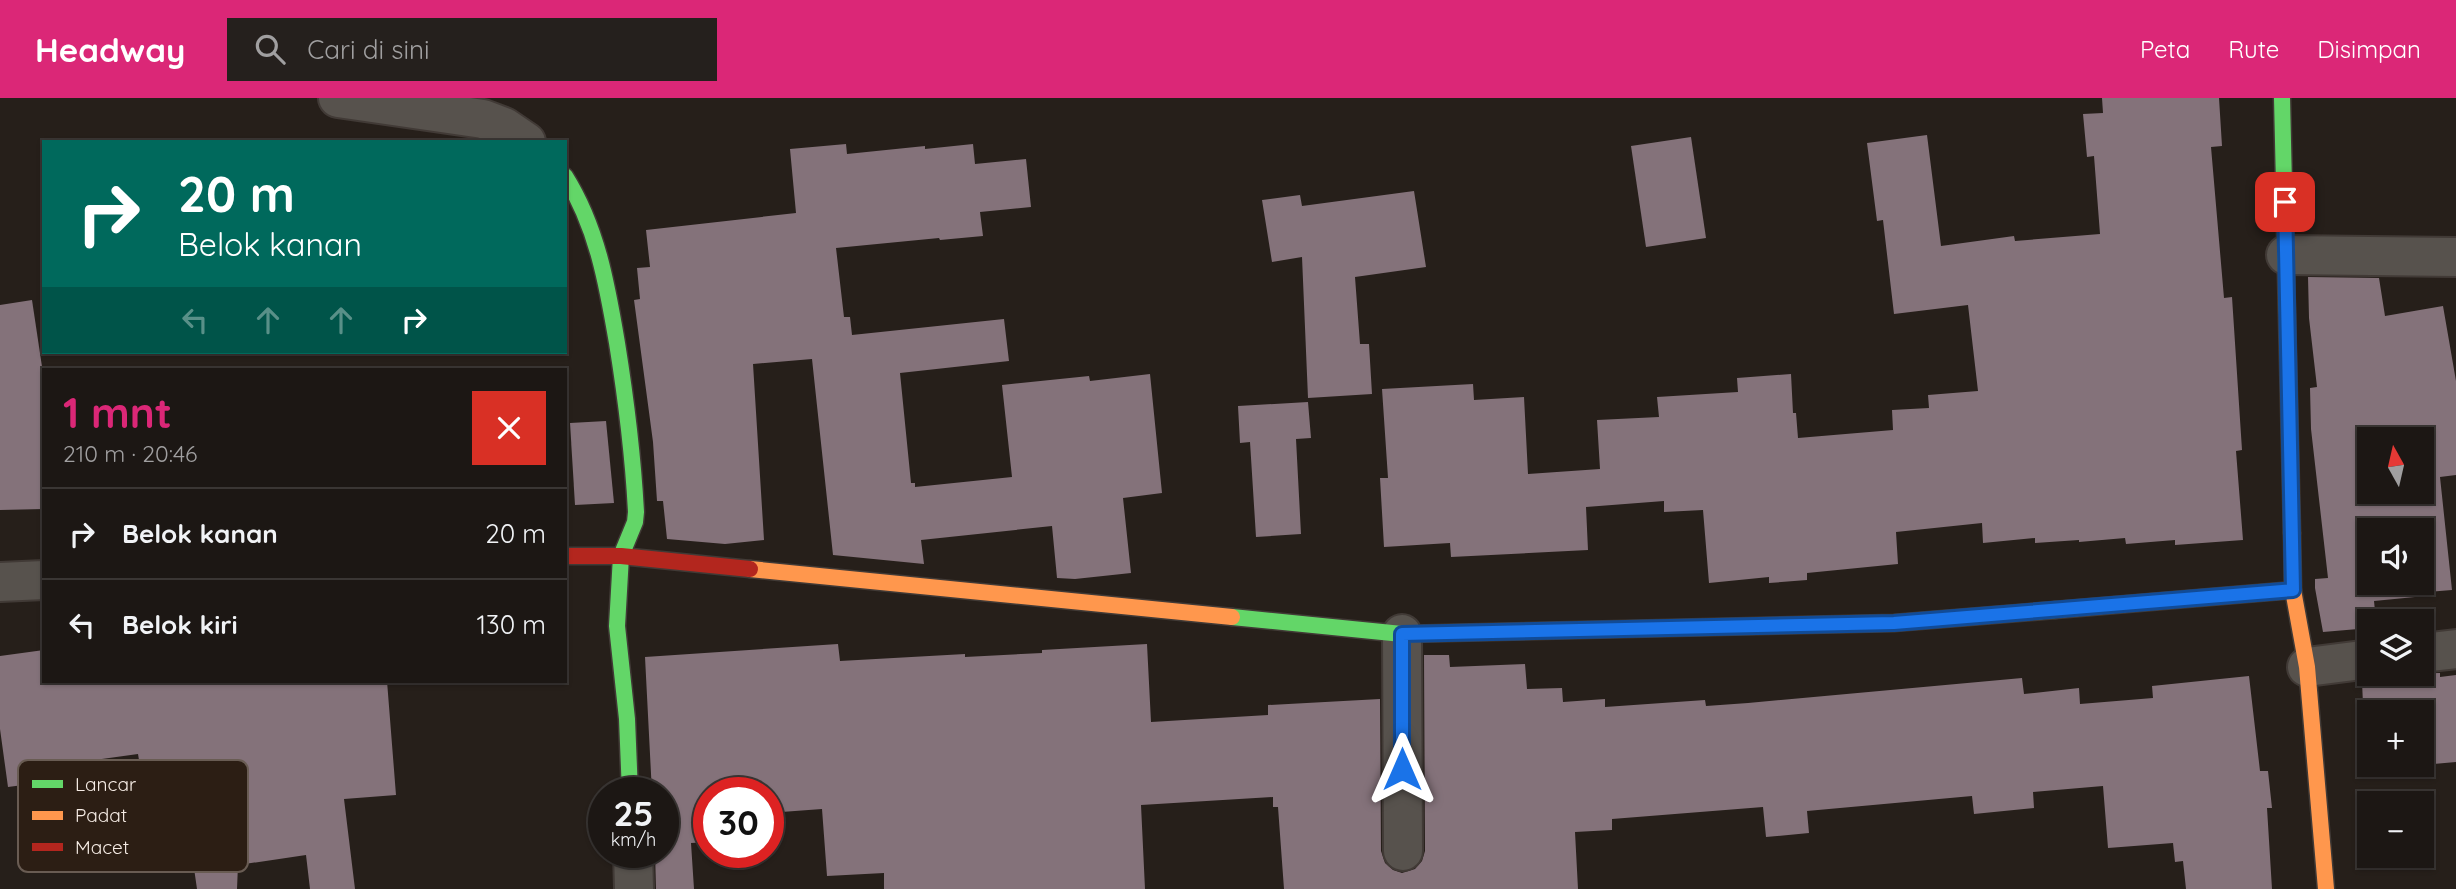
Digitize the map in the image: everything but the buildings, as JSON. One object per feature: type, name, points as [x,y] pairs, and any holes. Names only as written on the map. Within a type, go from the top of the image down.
[{"type":"street","points":[[338,98],[483,119],[504,127],[523,140]]},
{"type":"street","points":[[2282,98],[2293,590],[2307,667],[2326,889]]},
{"type":"street","points":[[567,179],[577,193],[599,245],[624,380],[636,512],[635,522],[621,556],[617,626],[627,719],[629,777]]},
{"type":"street","points":[[2286,255],[2456,257]]},
{"type":"street","points":[[567,556],[621,556],[1402,634],[1894,623],[2293,590]]},
{"type":"street","points":[[0,582],[42,580]]},
{"type":"street","points":[[1402,634],[1403,851]]},
{"type":"street","points":[[2434,652],[2456,649]]},
{"type":"street","points":[[2307,667],[2357,661]]},
{"type":"street","points":[[634,868],[635,889]]},
{"type":"traffic: fast","points":[[2282,98],[2292,533]]},
{"type":"traffic: fast","points":[[567,179],[585,215],[605,278],[631,448],[636,512],[635,522],[621,556],[617,626],[627,719],[629,777]]},
{"type":"traffic: fast","points":[[1232,617],[1402,634],[1894,623],[2055,610]]},
{"type":"traffic: slow","points":[[2292,533],[2293,590],[2307,667],[2326,889]]},
{"type":"traffic: slow","points":[[750,569],[1232,617]]},
{"type":"traffic: slow","points":[[2055,610],[2293,590]]},
{"type":"traffic: jam","points":[[567,556],[621,556],[750,569]]},
{"type":"route","points":[[1402,769],[1402,634],[1894,623],[2293,590],[2285,202]]}]
